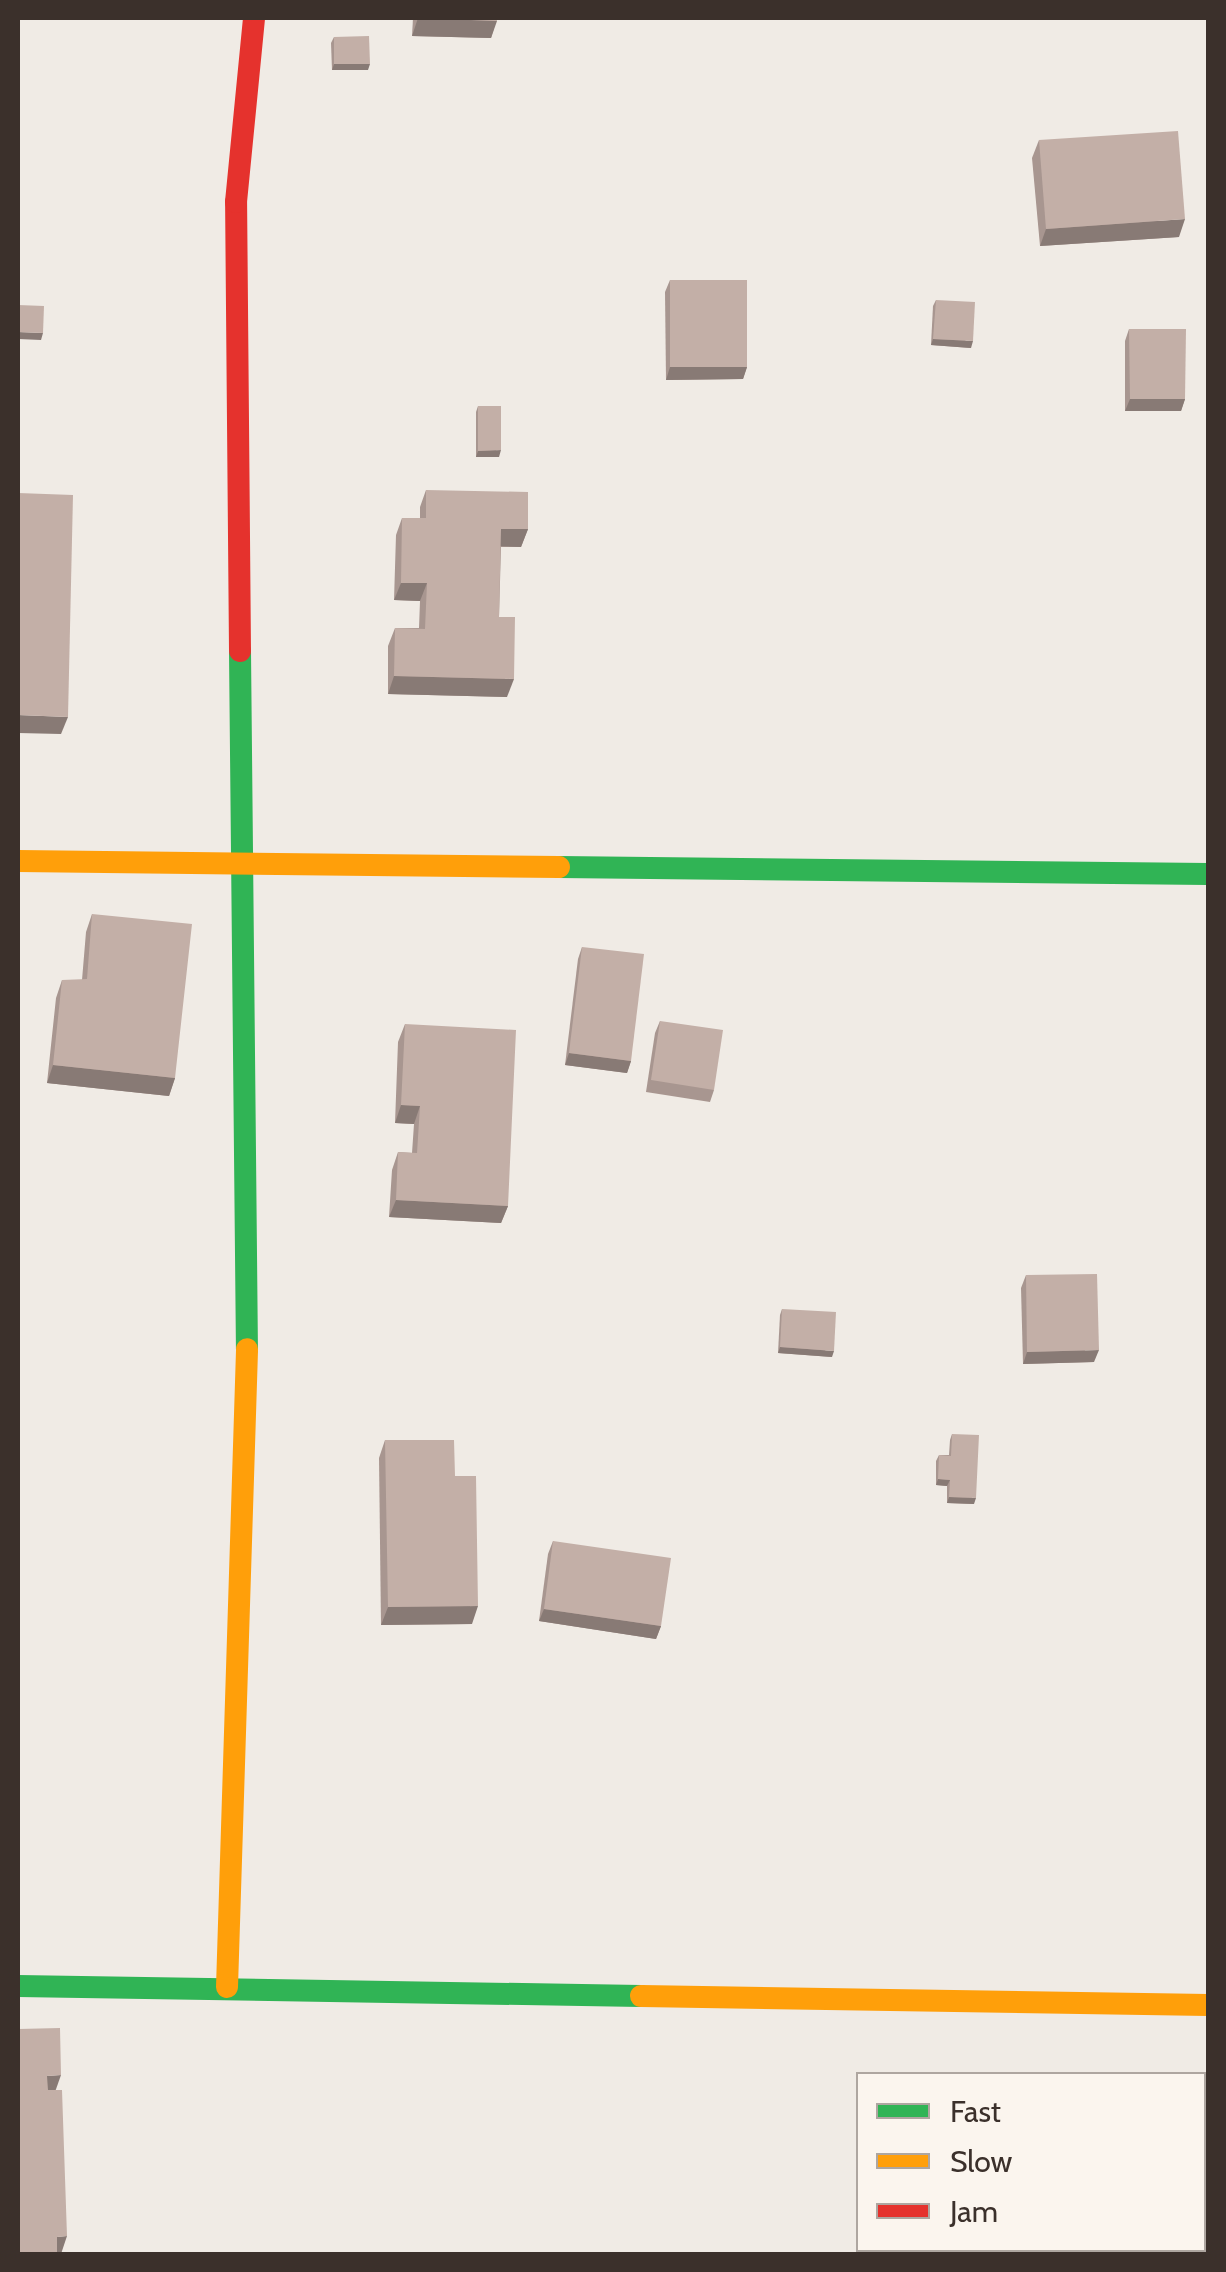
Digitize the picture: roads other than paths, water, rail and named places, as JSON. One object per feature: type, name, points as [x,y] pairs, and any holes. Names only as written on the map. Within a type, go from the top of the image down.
[{"type":"street","points":[[227,1987],[247,1385],[236,202],[254,18]]},
{"type":"street","points":[[18,861],[1208,874]]},
{"type":"street","points":[[18,1986],[1208,2005]]}]
